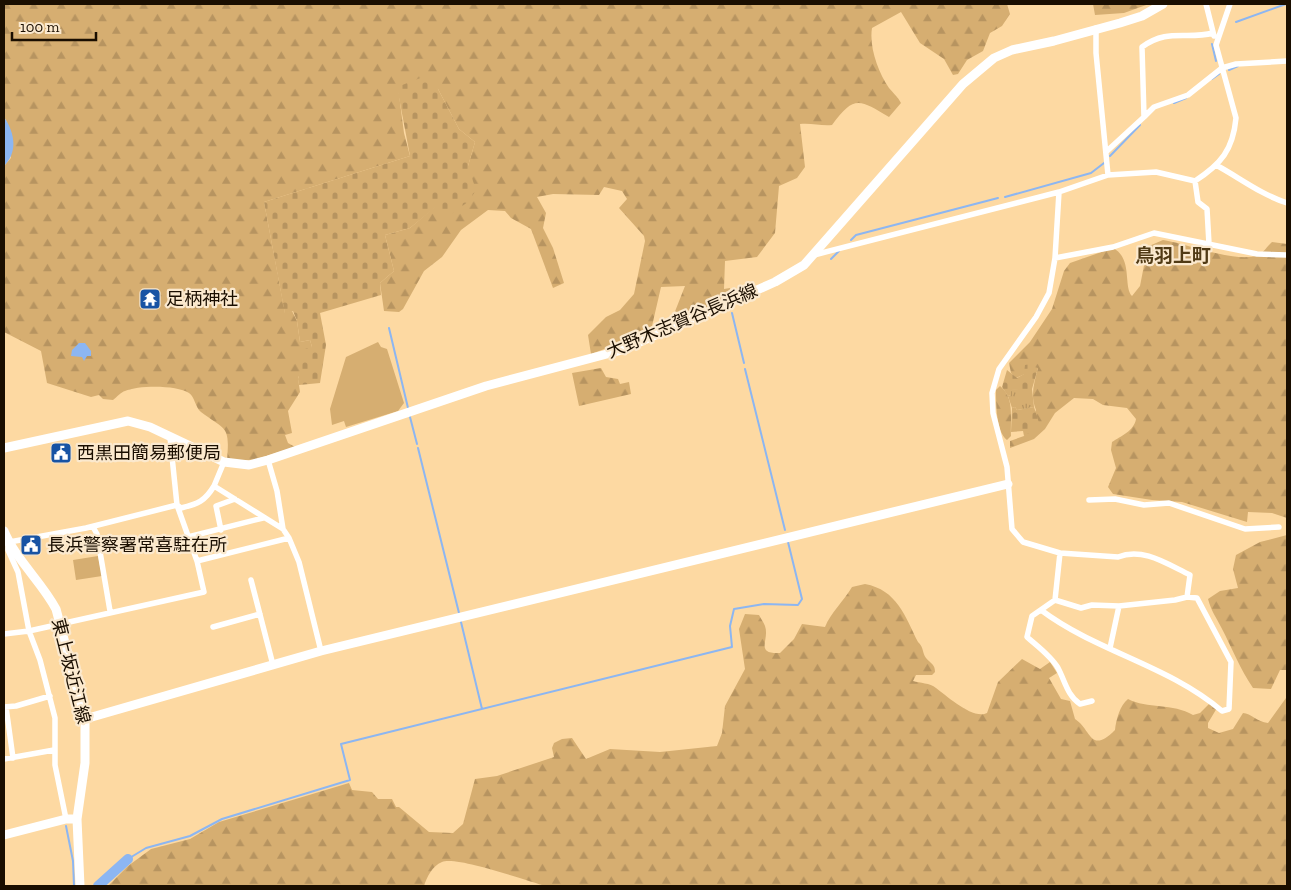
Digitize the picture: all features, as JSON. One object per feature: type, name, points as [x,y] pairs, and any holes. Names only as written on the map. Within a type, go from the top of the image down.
[{"type":"main road","name":"大野木志賀谷長浜線","points":[[4,448],[128,421],[150,427],[224,462],[249,465],[486,386],[622,350],[775,282],[804,265],[963,84],[994,58],[1012,50],[1054,41],[1142,16],[1164,4]]},
{"type":"main road","points":[[85,719],[321,651],[1008,484]]},
{"type":"main road","name":"東上坂近江線","points":[[4,531],[6,542],[47,593],[61,623],[85,719],[85,763],[77,819],[80,886]]},
{"type":"main road","points":[[4,835],[66,819],[77,819]]},
{"type":"street","points":[[1195,181],[1220,163],[1232,140],[1236,118],[1206,4]]},
{"type":"street","points":[[1216,45],[1230,4]]},
{"type":"street","points":[[1096,28],[1096,53],[1108,175]]},
{"type":"street","points":[[1144,117],[1142,47],[1150,41],[1171,34],[1199,36],[1213,32]]},
{"type":"street","points":[[1107,150],[1154,107],[1188,96],[1222,68],[1236,64],[1287,61]]},
{"type":"street","points":[[1216,165],[1232,174],[1245,185],[1287,203]]},
{"type":"street","points":[[814,255],[1059,192],[1108,175],[1156,172],[1195,181]]},
{"type":"street","points":[[1195,181],[1198,202],[1207,209],[1209,244]]},
{"type":"street","points":[[1059,192],[1055,258],[1049,293],[1036,317],[999,369],[992,393],[993,413],[1007,467],[1012,529],[1023,542],[1060,553],[1118,557],[1124,555],[1150,555],[1190,575],[1187,597]]},
{"type":"street","points":[[1055,258],[1113,247],[1154,233],[1257,254],[1287,255]]},
{"type":"street","points":[[4,634],[29,631],[110,611],[204,592],[197,561],[177,506],[170,437]]},
{"type":"street","points":[[268,460],[277,491],[283,529],[299,562],[321,651]]},
{"type":"street","points":[[66,819],[54,750],[56,728],[50,696],[40,660],[29,631],[18,572],[6,542],[93,527],[177,506],[182,508],[203,501],[214,486],[224,462]]},
{"type":"street","points":[[214,486],[283,529]]},
{"type":"street","points":[[221,530],[216,506],[235,499]]},
{"type":"street","points":[[1089,500],[1115,499],[1144,505],[1169,503],[1245,529],[1279,527]]},
{"type":"street","points":[[188,537],[263,518]]},
{"type":"street","points":[[93,527],[97,534],[110,611]]},
{"type":"street","points":[[197,561],[289,538]]},
{"type":"street","points":[[1060,553],[1055,600],[1032,616],[1027,637],[1057,667],[1066,688],[1075,701],[1080,704],[1092,701]]},
{"type":"street","points":[[18,572],[26,566]]},
{"type":"street","points":[[252,580],[273,665]]},
{"type":"street","points":[[1041,610],[1079,634],[1168,674],[1222,711],[1229,709],[1231,662],[1198,598],[1187,597],[1120,606],[1092,605],[1081,608],[1055,600]]},
{"type":"street","points":[[1110,648],[1120,606]]},
{"type":"street","points":[[213,626],[260,614]]},
{"type":"street","points":[[13,758],[5,707],[50,696]]},
{"type":"street","points":[[4,759],[54,750]]},
{"type":"green space","points":[[4,4],[1007,4],[1010,14],[1002,26],[990,33],[983,51],[967,60],[958,74],[953,75],[944,59],[920,43],[901,12],[872,28],[873,51],[881,75],[901,103],[889,117],[871,106],[858,103],[846,109],[832,125],[800,124],[805,167],[797,178],[779,186],[775,233],[757,257],[725,261],[724,289],[730,288],[730,297],[676,321],[674,314],[685,286],[661,287],[652,326],[639,336],[591,354],[588,335],[606,317],[620,310],[634,294],[645,241],[644,236],[619,208],[627,199],[622,191],[604,187],[599,195],[553,194],[537,197],[546,213],[543,228],[553,248],[564,283],[553,288],[531,229],[511,218],[505,211],[488,210],[461,230],[442,257],[424,271],[403,309],[399,312],[384,311],[380,283],[394,271],[385,235],[410,228],[437,205],[468,166],[475,142],[459,129],[438,89],[398,87],[404,133],[410,156],[264,202],[285,313],[292,311],[297,321],[300,342],[310,340],[312,347],[298,378],[300,392],[288,411],[292,433],[285,435],[288,443],[295,447],[253,460],[227,460],[227,434],[221,426],[201,412],[189,393],[167,387],[139,388],[124,392],[113,400],[103,399],[99,395],[91,397],[47,383],[41,351],[4,332],[4,166],[11,158],[7,122],[4,117]]},
{"type":"green space","points":[[1093,4],[1149,4],[1124,13],[1095,15]]},
{"type":"green space","points":[[423,77],[438,89],[459,129],[475,142],[468,166],[476,190],[469,201],[449,216],[437,206],[410,228],[385,235],[394,271],[380,283],[381,295],[320,313],[326,345],[320,383],[299,385],[298,379],[305,349],[312,347],[310,340],[300,342],[297,321],[293,311],[285,314],[264,202],[410,156],[397,87]]},
{"type":"green space","points":[[1163,240],[1237,257],[1258,255],[1272,242],[1287,244],[1287,518],[1272,513],[1248,512],[1247,522],[1182,502],[1113,494],[1108,487],[1116,468],[1111,450],[1112,442],[1130,430],[1136,419],[1127,408],[1103,405],[1093,399],[1074,398],[1055,413],[1045,429],[1034,439],[1010,448],[1010,441],[1024,436],[1036,410],[1033,395],[1038,368],[1016,378],[1011,373],[1009,363],[1030,342],[1052,309],[1064,271],[1070,263],[1113,248],[1123,258],[1129,292],[1132,296],[1140,286],[1149,246]]},
{"type":"green space","points":[[378,342],[381,347],[387,349],[404,403],[398,411],[346,427],[344,421],[332,425],[330,409],[346,357]]},
{"type":"green space","points":[[1031,364],[1031,366],[1038,368],[1032,389],[1011,390],[1011,395],[1008,396],[1002,387],[1007,370],[1017,378],[1024,374],[1025,365]]},
{"type":"green space","points":[[601,368],[606,377],[618,379],[620,384],[629,382],[631,394],[579,406],[572,373]]},
{"type":"green space","points":[[1000,386],[1008,396],[1011,409],[1011,436],[1007,440],[1003,436],[997,417],[996,390]]},
{"type":"green space","points":[[1032,389],[1034,407],[1017,410],[1015,407],[1012,408],[1008,396],[1011,395],[1010,390]]},
{"type":"green space","points":[[1015,407],[1017,410],[1034,407],[1040,426],[1024,436],[1023,431],[1011,432],[1012,408]]},
{"type":"green space","points":[[1287,535],[1287,670],[1280,670],[1271,689],[1253,688],[1212,611],[1208,599],[1220,591],[1238,588],[1233,569],[1236,555],[1260,542]]},
{"type":"green space","points":[[98,556],[102,576],[76,580],[73,560]]},
{"type":"green space","points":[[865,584],[885,592],[899,606],[925,656],[934,667],[935,672],[932,675],[916,675],[913,681],[934,686],[960,706],[975,713],[987,713],[998,682],[1022,659],[1040,669],[1050,662],[1057,673],[1049,678],[1061,699],[1070,701],[1075,719],[1096,740],[1107,737],[1115,730],[1119,713],[1128,699],[1143,704],[1177,709],[1193,715],[1200,713],[1209,704],[1217,708],[1208,723],[1208,728],[1219,733],[1233,729],[1243,713],[1268,723],[1286,698],[1287,682],[1287,886],[546,886],[493,870],[450,861],[442,862],[435,866],[424,886],[108,886],[128,866],[151,849],[190,839],[219,822],[349,783],[352,790],[372,792],[378,799],[392,799],[396,807],[399,807],[429,832],[453,833],[463,824],[475,779],[497,776],[554,757],[552,748],[554,743],[562,739],[572,738],[586,759],[610,749],[660,752],[717,746],[722,733],[725,706],[745,669],[739,629],[745,614],[759,615],[765,625],[765,649],[772,653],[780,653],[794,639],[802,624],[825,627],[852,587]]},
{"type":"water","points":[[4,117],[13,136],[13,149],[4,166]]},
{"type":"water","points":[[79,343],[85,343],[91,351],[91,356],[87,356],[84,361],[82,357],[71,356],[72,350]]},
{"type":"waterway","points":[[1236,22],[1286,4]]},
{"type":"waterway","points":[[1212,44],[1216,61]]},
{"type":"waterway","points":[[1229,70],[1238,66]]},
{"type":"waterway","points":[[1212,79],[1219,74]]},
{"type":"waterway","points":[[1174,103],[1186,98]]},
{"type":"waterway","points":[[1110,156],[1140,125]]},
{"type":"waterway","points":[[1005,197],[1091,173],[1104,163]]},
{"type":"waterway","points":[[851,240],[856,235],[998,198]]},
{"type":"waterway","points":[[831,259],[839,251]]},
{"type":"waterway","points":[[732,313],[744,363]]},
{"type":"waterway","points":[[389,328],[408,408]]},
{"type":"waterway","points":[[745,369],[785,530]]},
{"type":"waterway","points":[[410,417],[417,444]]},
{"type":"waterway","points":[[418,448],[459,613]]},
{"type":"waterway","points":[[128,859],[146,848],[190,836],[222,819],[350,780],[341,744],[732,647],[730,626],[734,609],[764,604],[798,605],[802,599],[788,542]]},
{"type":"waterway","points":[[461,622],[482,709]]},
{"type":"waterway","points":[[66,826],[73,861],[74,886]]},
{"type":"waterway","points":[[98,886],[128,859]]},
{"type":"place","name":"足柄神社","points":[[150,299]]},
{"type":"place","name":"西黒田簡易郵便局","points":[[61,453]]},
{"type":"place","name":"長浜警察署常喜駐在所","points":[[31,545]]},
{"type":"district","name":"鳥羽上町","points":[[1173,255]]}]
